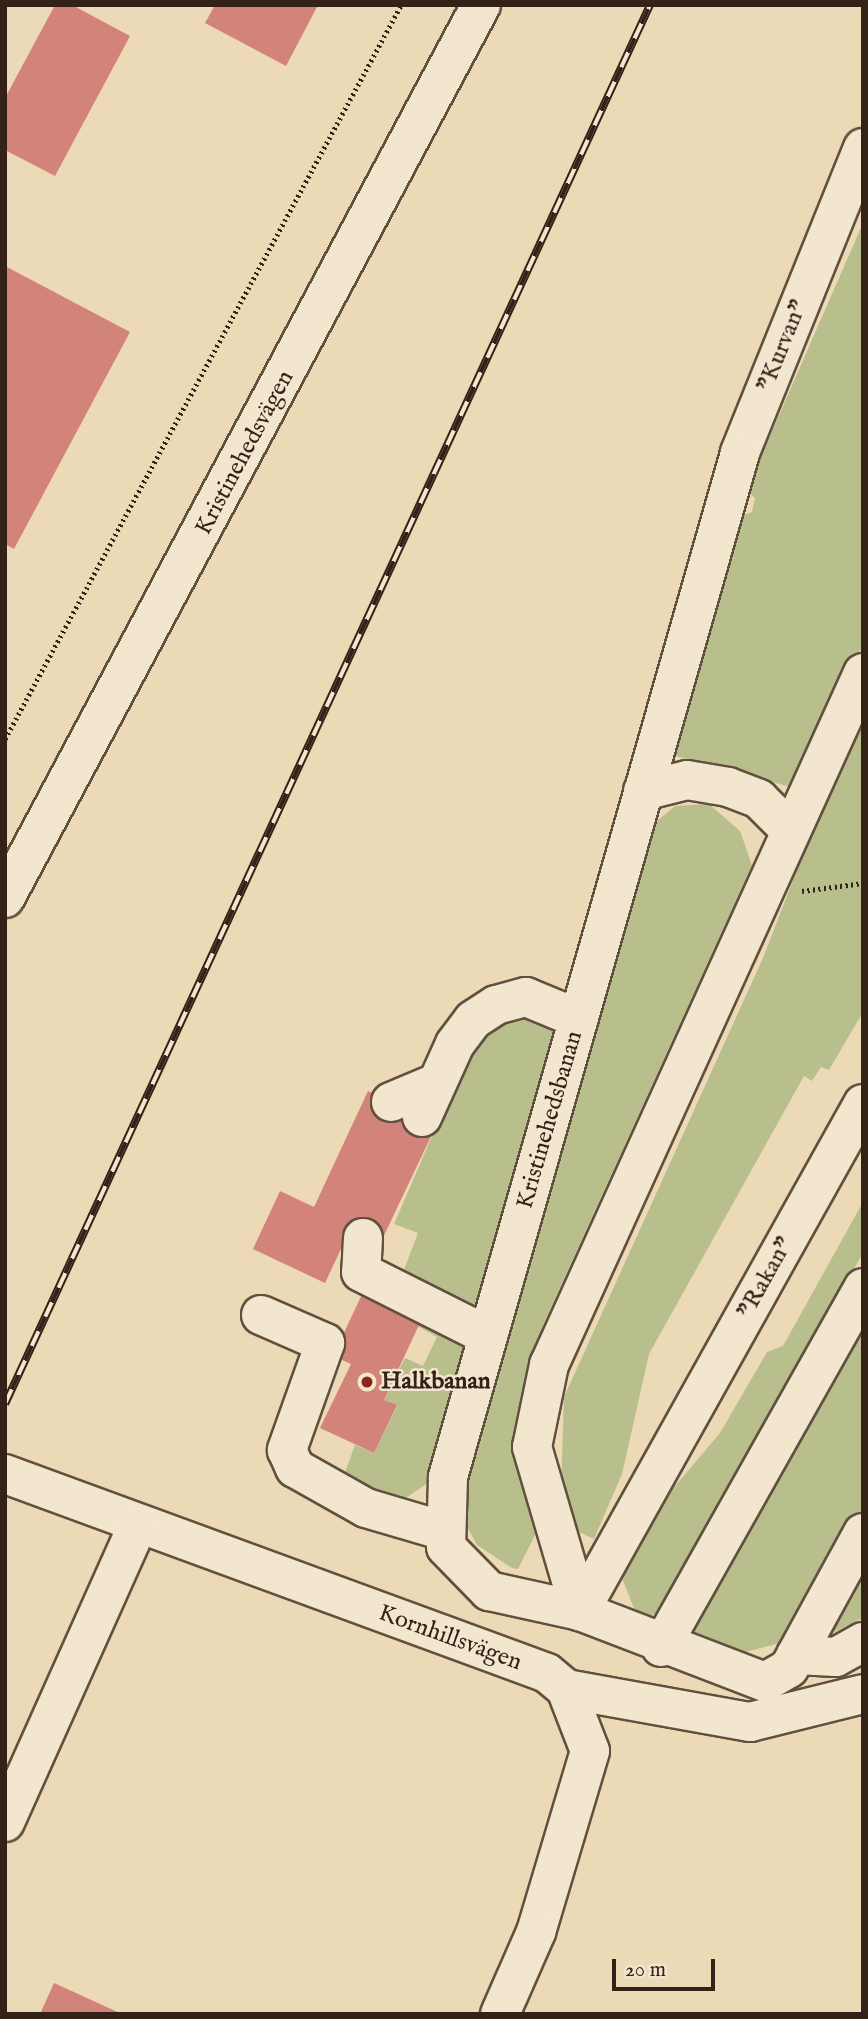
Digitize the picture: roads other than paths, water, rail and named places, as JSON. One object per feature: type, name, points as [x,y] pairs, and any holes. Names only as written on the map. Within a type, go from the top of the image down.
[{"type":"street","name":"Kristinehedsvägen","points":[[5,898],[481,5]]},
{"type":"street","name":"\"Kurvan\"","points":[[711,546],[740,453],[863,148]]},
{"type":"street","name":"Kristinehedsbanan","points":[[444,1531],[448,1477],[711,546]]},
{"type":"street","points":[[580,1611],[543,1502],[532,1447],[538,1409],[568,1322],[863,673]]},
{"type":"street","points":[[643,791],[687,780],[728,788],[759,799],[791,831]]},
{"type":"street","points":[[416,1101],[473,1020],[496,1005],[526,997],[579,1019]]},
{"type":"street","name":"\"Rakan\"","points":[[580,1611],[863,1104]]},
{"type":"street","points":[[363,1238],[362,1272],[488,1336]]},
{"type":"street","points":[[661,1647],[863,1288]]},
{"type":"street","points":[[261,1315],[325,1343],[287,1450],[295,1468],[366,1508],[444,1531],[446,1547],[489,1591],[580,1611],[661,1647],[765,1682],[786,1665],[836,1657],[863,1642]]},
{"type":"street","name":"Kornhillsvägen","points":[[5,1474],[547,1673],[566,1689]]},
{"type":"street","points":[[5,1822],[138,1525]]},
{"type":"street","points":[[770,1719],[786,1665],[863,1533]]},
{"type":"street","points":[[566,1689],[720,1719],[770,1719],[863,1694]]},
{"type":"street","points":[[500,2014],[536,1932],[590,1751],[566,1689]]},
{"type":"railway","points":[[5,1404],[650,5]]},
{"type":"place","name":"Halkbanan","points":[[367,1382]]}]
